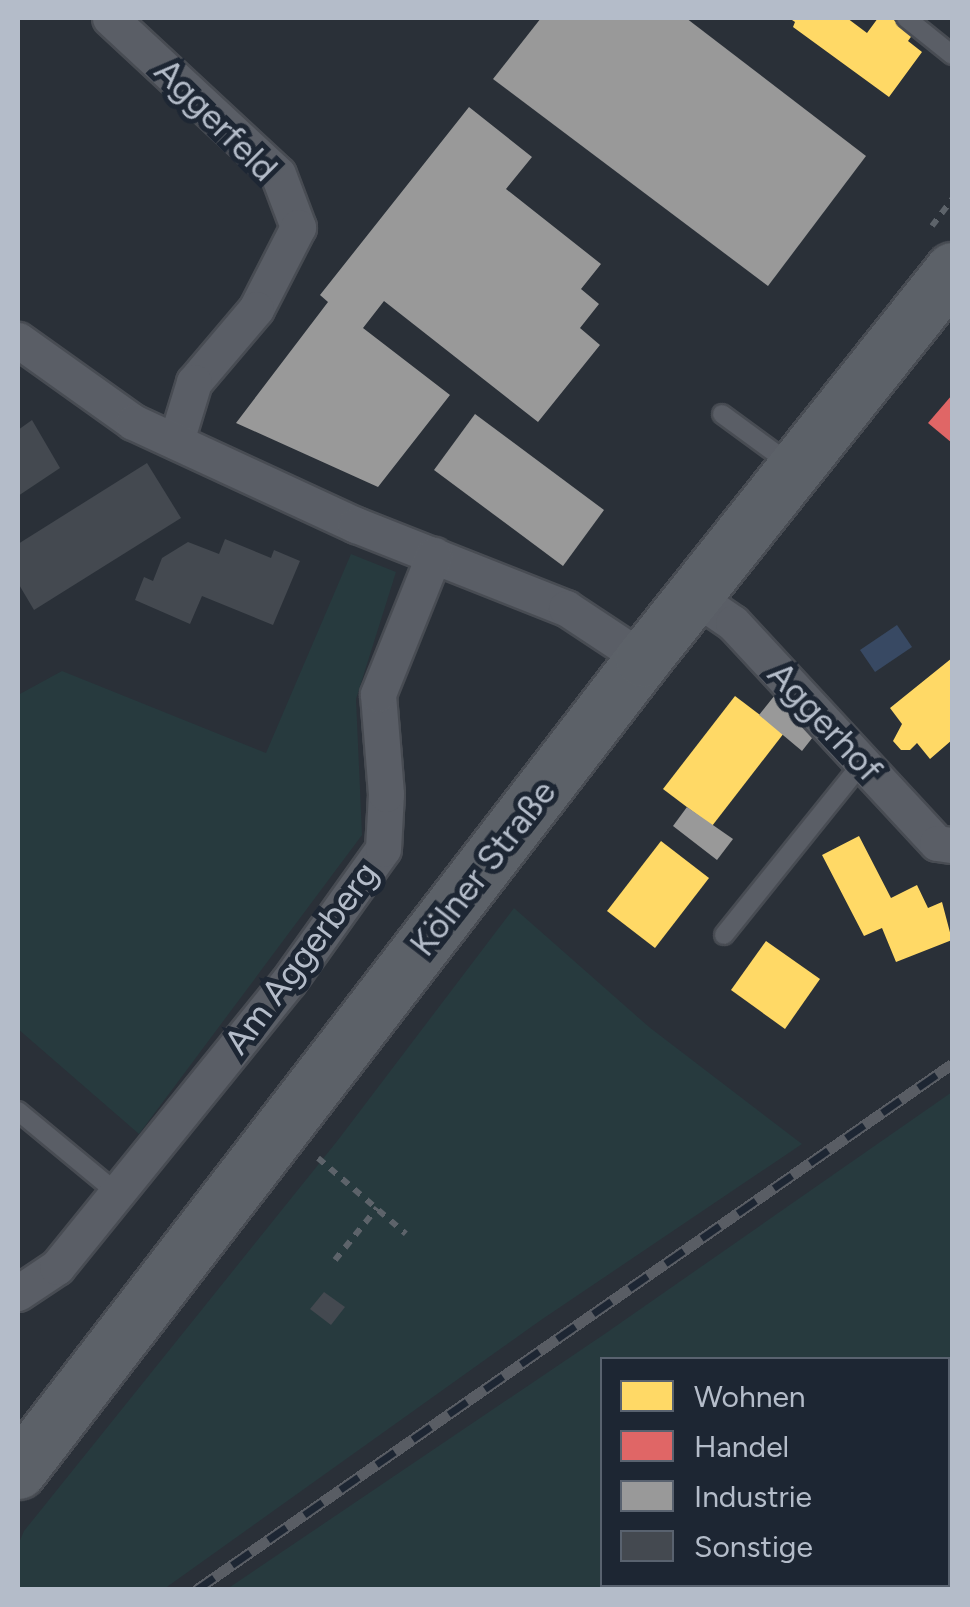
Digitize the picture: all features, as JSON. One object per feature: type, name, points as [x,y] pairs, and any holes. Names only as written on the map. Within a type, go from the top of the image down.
[{"type":"main road","name":"Kölner Straße","points":[[18,1470],[643,659],[941,294]]},
{"type":"street","name":"Aggerfeld","points":[[110,18],[278,174],[298,227],[256,309],[194,382],[176,441]]},
{"type":"street","points":[[18,340],[133,422],[356,524],[566,608],[643,659]]},
{"type":"street","name":"Am Aggerberg","points":[[18,1293],[57,1267],[288,982],[383,849],[386,794],[378,694],[434,555]]},
{"type":"street","name":"Aggerhof","points":[[695,597],[733,624],[937,843],[952,846]]},
{"type":"lane","points":[[906,18],[952,54]]},
{"type":"lane","points":[[722,414],[796,468]]},
{"type":"lane","points":[[724,935],[863,762]]},
{"type":"lane","points":[[18,1111],[117,1193]]},
{"type":"path","points":[[284,1128],[406,1234]]},
{"type":"path","points":[[335,1260],[377,1208]]},
{"type":"green space","points":[[351,554],[396,572],[356,699],[362,835],[139,1134],[18,1029],[18,695],[62,671],[266,753]]},
{"type":"green space","points":[[514,908],[649,1027],[802,1144],[541,1320],[164,1589],[18,1589],[18,1545],[24,1531],[338,1140]]},
{"type":"green space","points":[[952,1092],[952,1589],[227,1589],[606,1333]]},
{"type":"water","points":[[897,625],[912,647],[875,672],[860,650]]},
{"type":"building: Wohnen","points":[[789,18],[847,18],[867,33],[878,18],[891,18],[913,34],[908,41],[922,52],[889,97],[793,27],[795,22]]},
{"type":"building: Wohnen","points":[[952,658],[952,740],[930,759],[917,743],[910,750],[901,750],[893,741],[902,724],[890,708]]},
{"type":"building: Wohnen","points":[[735,696],[784,733],[712,826],[663,789]]},
{"type":"building: Wohnen","points":[[859,836],[891,898],[917,885],[928,908],[942,902],[952,940],[896,962],[882,928],[864,936],[822,855]]},
{"type":"building: Wohnen","points":[[661,841],[709,878],[655,948],[607,911]]},
{"type":"building: Wohnen","points":[[766,941],[820,979],[785,1029],[731,990]]},
{"type":"building: Handel","points":[[952,395],[952,443],[928,423]]},
{"type":"building: Industrie","points":[[541,18],[686,18],[866,156],[768,286],[493,79]]},
{"type":"building: Industrie","points":[[469,107],[532,157],[506,189],[601,264],[581,289],[599,304],[580,328],[600,345],[538,422],[384,301],[363,328],[450,395],[378,487],[236,423],[328,302],[320,295]]},
{"type":"building: Industrie","points":[[475,414],[604,510],[563,566],[434,470]]},
{"type":"building: Industrie","points":[[775,695],[820,728],[802,751],[759,715]]},
{"type":"building: Industrie","points":[[687,807],[733,839],[717,860],[673,826]]},
{"type":"building: Sonstige","points":[[32,420],[60,468],[18,496],[18,430]]},
{"type":"building: Sonstige","points":[[147,463],[181,518],[34,610],[18,583],[18,544]]},
{"type":"building: Sonstige","points":[[225,539],[271,558],[274,550],[300,561],[273,625],[202,596],[190,624],[135,600],[144,577],[153,581],[162,558],[188,542],[219,554]]},
{"type":"building: Sonstige","points":[[324,1292],[345,1307],[331,1325],[310,1309]]},
{"type":"railway","points":[[196,1590],[952,1064]]}]
